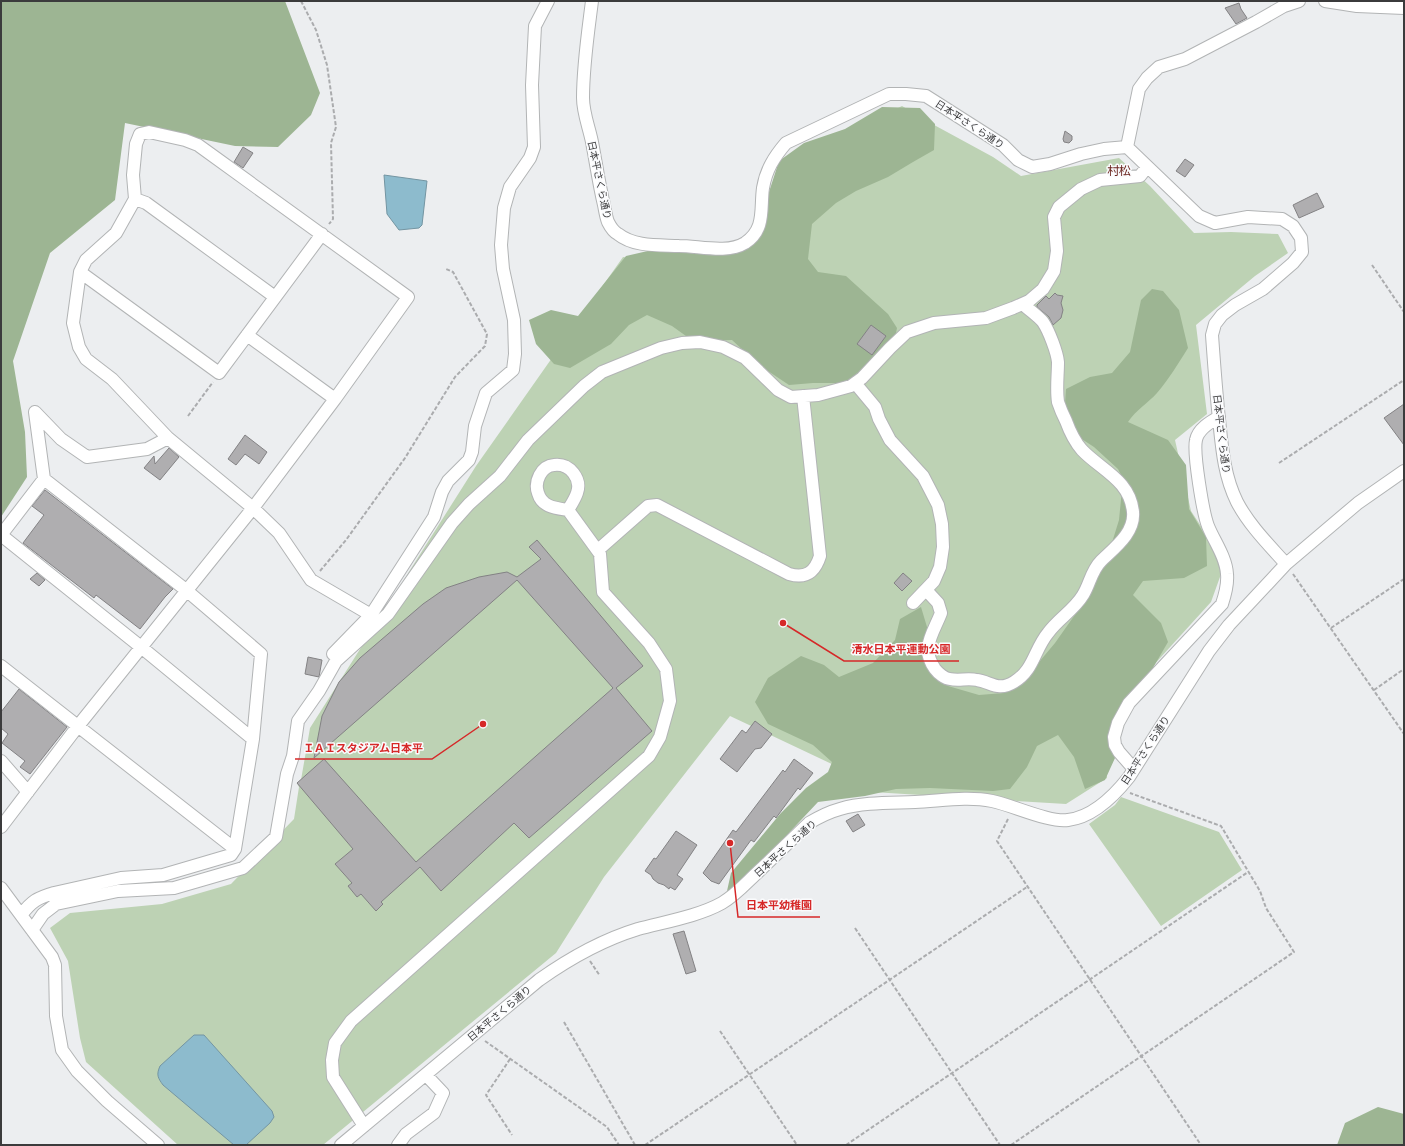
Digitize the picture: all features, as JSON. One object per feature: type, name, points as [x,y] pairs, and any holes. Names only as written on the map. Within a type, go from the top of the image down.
[{"type":"street","points":[[336,661],[332,655],[371,615],[434,517],[442,492],[448,480],[469,460],[472,452],[475,426],[486,393],[514,370],[514,320],[503,269],[501,245],[504,215],[510,187],[530,158],[534,147],[532,86],[535,26],[548,1]]},
{"type":"street","name":"日本平さくら通り","points":[[341,1145],[539,980],[561,964],[608,940],[707,910],[722,903],[737,893],[809,823],[822,815],[840,809],[860,805],[964,799],[990,801],[1054,820],[1068,820],[1086,814],[1105,803],[1120,789],[1134,769],[1209,651],[1229,625],[1286,564],[1249,522],[1238,503],[1227,475],[1219,417],[1212,334],[1215,324],[1222,315],[1235,305],[1263,289],[1293,263],[1302,252],[1301,238],[1293,226],[1282,219],[1248,217],[1215,222],[1199,216],[1127,147],[1104,149],[1080,154],[1050,164],[1032,167],[1018,160],[1003,145],[926,96],[889,94],[786,143],[775,156],[767,172],[763,189],[763,212],[758,230],[744,243],[729,248],[715,249],[694,246],[653,245],[628,240],[617,234],[608,223],[592,140],[586,121],[583,99],[584,76],[592,1]]},
{"type":"street","points":[[1127,147],[1139,89],[1147,78],[1159,67],[1184,58],[1256,22],[1284,6],[1299,1]]},
{"type":"street","points":[[1325,1],[1357,6],[1404,8]]},
{"type":"street","points":[[1,827],[78,726],[252,508],[335,399],[408,297],[198,145],[185,140],[149,132],[140,134],[136,144],[134,175],[135,199],[116,232],[86,260],[80,272],[73,323],[78,347],[86,359],[112,379],[168,438],[252,508],[279,533],[311,580],[371,615]]},
{"type":"street","points":[[21,915],[31,902],[39,897],[55,898],[174,888],[243,868],[276,837],[287,774],[293,756],[298,721],[319,691],[332,666],[388,614],[452,523],[469,504],[500,476],[528,440],[584,386],[602,372],[661,348],[682,343],[700,342],[723,347],[745,358],[778,390],[791,397],[818,395],[851,386],[862,378],[907,332],[934,323],[986,318],[1029,301],[1043,288],[1054,271],[1057,251],[1054,217],[1059,207],[1081,189],[1100,180],[1140,176],[1147,167]]},
{"type":"street","points":[[135,199],[146,203],[275,297]]},
{"type":"street","points":[[80,272],[220,373],[322,234]]},
{"type":"street","points":[[926,590],[938,603],[941,613],[929,641],[927,651],[930,662],[937,672],[948,680],[978,680],[990,685],[1003,687],[1014,683],[1027,672],[1048,632],[1083,595],[1092,572],[1099,563],[1122,541],[1131,524],[1133,512],[1123,485],[1082,450],[1072,436],[1058,402],[1058,360],[1052,341],[1043,322],[1023,304]]},
{"type":"street","points":[[248,336],[335,399]]},
{"type":"street","points":[[854,383],[875,407],[879,419],[890,440],[924,476],[938,505],[942,524],[943,546],[940,567],[934,581],[913,603]]},
{"type":"street","points":[[598,550],[648,506],[657,505],[789,574],[797,576],[809,574],[817,566],[820,556],[803,396]]},
{"type":"street","points":[[32,930],[55,898],[121,878],[163,875],[231,855],[235,849],[253,739],[261,654],[186,590],[44,479],[35,412],[61,439],[87,457],[147,449],[168,438]]},
{"type":"street","points":[[1134,769],[1119,752],[1115,745],[1114,737],[1118,723],[1129,703],[1222,604],[1226,591],[1227,575],[1225,563],[1207,524],[1203,509],[1195,450],[1196,440],[1200,432],[1209,423],[1219,417]]},
{"type":"street","points":[[1286,564],[1358,503],[1404,471]]},
{"type":"street","points":[[44,479],[1,535],[253,739]]},
{"type":"street","points":[[364,1126],[333,1077],[332,1060],[335,1043],[351,1021],[649,756],[660,737],[670,701],[666,669],[648,643],[603,592],[600,554],[568,510]]},
{"type":"street","points":[[1,666],[235,849]]},
{"type":"street","points":[[1,761],[28,792]]},
{"type":"street","points":[[1,888],[52,957],[55,965],[56,1016],[62,1050],[77,1071],[107,1101],[158,1145]]},
{"type":"street","points":[[398,1145],[406,1134],[434,1113],[443,1093],[426,1075]]},
{"type":"path","points":[[301,1],[316,30],[327,65],[336,127],[332,143],[333,219],[322,234]]},
{"type":"path","points":[[1372,265],[1404,312]]},
{"type":"path","points":[[311,580],[346,540],[404,458],[455,377],[485,346],[487,334],[453,272],[446,269]]},
{"type":"path","points":[[188,416],[220,373]]},
{"type":"path","points":[[1279,463],[1404,380]]},
{"type":"path","points":[[1286,564],[1404,734]]},
{"type":"path","points":[[1331,628],[1404,579]]},
{"type":"path","points":[[1374,690],[1404,669]]},
{"type":"path","points":[[1011,1145],[1294,952],[1266,908],[1260,891],[1221,826],[1120,789]]},
{"type":"path","points":[[1014,807],[997,841],[1202,1145]]},
{"type":"path","points":[[846,1145],[1248,872]]},
{"type":"path","points":[[645,1145],[1027,887]]},
{"type":"path","points":[[855,928],[1000,1145]]},
{"type":"path","points":[[584,951],[600,976]]},
{"type":"path","points":[[564,1022],[636,1145]]},
{"type":"path","points":[[720,1031],[797,1145]]},
{"type":"path","points":[[474,1034],[607,1127],[619,1145]]},
{"type":"path","points":[[510,1059],[486,1095],[512,1135]]},
{"type":"green space","points":[[1,1],[285,1],[320,93],[311,115],[278,147],[235,146],[125,123],[115,200],[50,253],[13,361],[25,432],[27,477],[1,517]]},
{"type":"green space","points":[[902,106],[993,157],[1021,176],[1119,158],[1150,186],[1194,233],[1231,232],[1278,234],[1288,253],[1255,276],[1196,325],[1207,414],[1175,440],[1191,511],[1225,563],[1211,602],[1112,711],[1106,747],[1107,778],[1066,804],[856,791],[836,766],[730,716],[604,877],[556,953],[323,1145],[178,1145],[86,1062],[80,1038],[68,961],[50,928],[70,913],[162,904],[231,884],[294,819],[299,787],[297,783],[301,780],[310,728],[476,466],[623,257],[716,270],[774,237],[800,157]]},
{"type":"green space","points":[[882,107],[920,108],[935,124],[934,150],[888,177],[856,191],[836,203],[812,224],[808,259],[818,272],[846,276],[888,314],[897,328],[893,348],[845,383],[789,385],[759,365],[732,340],[693,341],[672,326],[647,315],[629,325],[611,344],[570,368],[554,364],[536,344],[529,320],[551,310],[578,316],[626,256],[652,250],[714,255],[735,253],[762,228],[769,192],[779,161],[804,143],[845,129]]},
{"type":"green space","points":[[1152,289],[1163,291],[1179,310],[1188,348],[1161,388],[1128,422],[1168,440],[1186,465],[1189,509],[1206,537],[1207,566],[1184,578],[1143,581],[1133,595],[1161,623],[1168,642],[1110,742],[1115,758],[1105,780],[1085,789],[1074,757],[1058,735],[1037,746],[1027,767],[1010,789],[993,791],[930,788],[896,789],[865,796],[818,802],[737,888],[727,891],[731,873],[780,814],[806,788],[828,772],[832,762],[813,745],[768,724],[755,702],[768,678],[801,656],[824,665],[839,677],[873,663],[895,640],[900,619],[921,607],[927,627],[926,649],[933,671],[948,686],[979,695],[1004,693],[1024,680],[1055,643],[1079,609],[1110,549],[1119,520],[1123,479],[1118,469],[1094,447],[1071,432],[1065,404],[1066,389],[1090,377],[1112,373],[1130,352],[1141,300]]},
{"type":"green space","points":[[1121,797],[1219,832],[1242,870],[1161,926],[1089,824],[1115,805]]},
{"type":"green space","points":[[1378,1107],[1404,1114],[1404,1145],[1337,1145],[1345,1123]]},
{"type":"water","points":[[384,175],[427,181],[422,225],[419,228],[399,230],[387,214]]},
{"type":"water","points":[[194,1035],[204,1035],[272,1111],[274,1117],[270,1123],[246,1145],[234,1145],[163,1085],[159,1078],[158,1072],[160,1066]]},
{"type":"building","points":[[1239,3],[1247,18],[1236,24],[1225,8]]},
{"type":"building","points":[[1065,131],[1072,136],[1072,140],[1069,143],[1064,142],[1063,139]]},
{"type":"building","points":[[243,147],[253,153],[243,168],[234,162]]},
{"type":"building","points":[[1185,159],[1194,165],[1185,177],[1176,171]]},
{"type":"building","points":[[1317,193],[1324,207],[1299,218],[1293,205]]},
{"type":"building","points":[[1055,293],[1063,296],[1061,303],[1063,310],[1061,318],[1053,325],[1049,317],[1037,307],[1037,305],[1046,296],[1049,299]]},
{"type":"building","points":[[871,325],[886,336],[872,355],[857,344]]},
{"type":"building","points":[[1404,404],[1404,445],[1384,418]]},
{"type":"building","points":[[245,435],[267,452],[259,464],[245,454],[236,465],[228,459]]},
{"type":"building","points":[[169,448],[179,457],[160,480],[144,468],[154,456],[155,464]]},
{"type":"building","points":[[45,490],[173,589],[140,629],[96,595],[94,598],[23,543],[44,515],[32,506]]},
{"type":"building","points":[[537,540],[643,666],[616,688],[652,731],[529,838],[514,823],[441,891],[420,867],[381,902],[383,904],[376,911],[361,894],[357,897],[348,886],[352,883],[335,864],[353,849],[297,783],[324,759],[416,862],[613,688],[517,580],[314,758],[322,716],[339,682],[360,658],[423,604],[446,588],[479,577],[507,572],[517,577],[541,559],[529,547]]},
{"type":"building","points":[[37,573],[45,580],[39,586],[30,579]]},
{"type":"building","points":[[903,573],[912,581],[902,591],[894,583]]},
{"type":"building","points":[[308,657],[322,660],[319,677],[305,674]]},
{"type":"building","points":[[19,689],[67,727],[30,774],[20,767],[25,761],[2,743],[8,734],[1,728],[1,712]]},
{"type":"building","points":[[755,721],[772,734],[761,748],[755,749],[737,772],[720,759],[742,730],[746,733]]},
{"type":"building","points":[[794,759],[813,773],[800,790],[798,788],[776,818],[774,816],[754,842],[751,840],[719,884],[711,881],[703,873],[733,830],[736,832],[783,770],[785,772]]},
{"type":"building","points":[[858,814],[865,825],[853,832],[846,821]]},
{"type":"building","points":[[676,831],[697,845],[677,875],[683,879],[675,890],[670,887],[669,889],[658,883],[645,871],[654,858],[656,859]]},
{"type":"building","points":[[684,931],[696,971],[686,974],[673,934]]},
{"type":"place","name":"清水日本平運動公園","points":[[783,623]]},
{"type":"place","name":"ＩＡＩスタジアム日本平","points":[[483,724]]},
{"type":"place","name":"日本平幼稚園","points":[[730,843]]},
{"type":"district","name":"村松","points":[[1119,171]]}]
